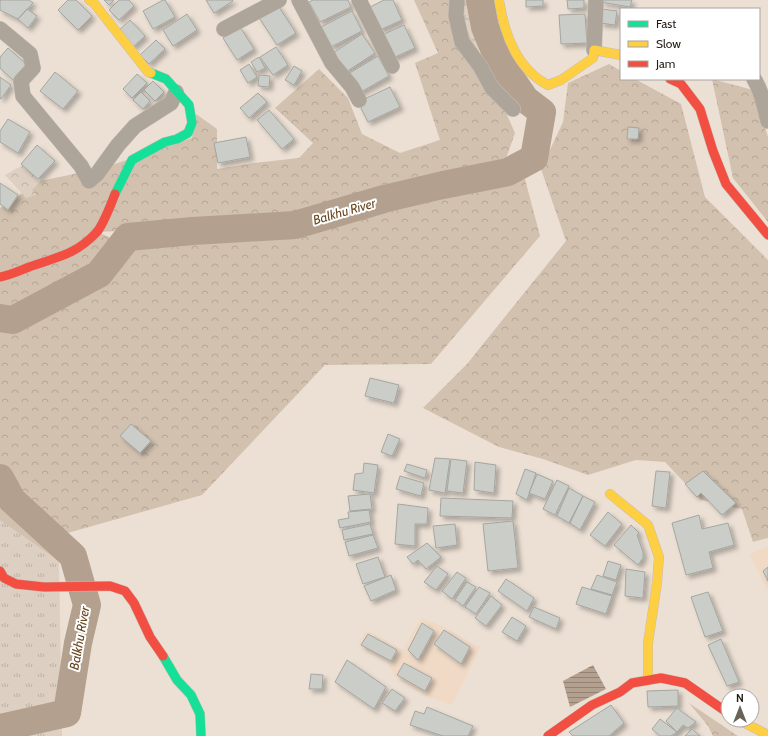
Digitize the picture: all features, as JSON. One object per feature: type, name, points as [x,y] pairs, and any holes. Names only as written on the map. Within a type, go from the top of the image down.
[{"type":"street","points":[[0,277],[14,274],[29,267],[73,252],[97,232],[132,160],[165,142],[177,139],[188,133],[192,123],[189,105],[166,80],[148,72],[93,2],[88,0]]},
{"type":"street","points":[[224,29],[279,0]]},
{"type":"street","points":[[298,0],[332,63],[352,87],[359,100]]},
{"type":"street","points":[[359,0],[392,66]]},
{"type":"street","points":[[457,0],[456,16],[462,42],[480,66],[492,88],[513,109]]},
{"type":"street","points":[[499,0],[502,17],[510,41],[527,70],[538,80],[548,85],[561,80],[593,58],[596,0]]},
{"type":"street","points":[[0,29],[30,54],[33,68],[21,81],[23,96],[81,166],[89,180],[97,174],[118,145],[135,126],[170,103],[176,92]]},
{"type":"street","points":[[594,50],[620,54]]},
{"type":"street","points":[[672,80],[681,84],[700,109],[713,151],[726,184],[768,235]]},
{"type":"street","points":[[755,80],[762,95],[768,121]]},
{"type":"street","points":[[610,494],[648,525],[659,557],[657,583],[648,642],[648,680]]},
{"type":"street","points":[[0,571],[4,578],[16,584],[44,587],[110,586],[125,591],[134,603],[150,637],[177,680],[191,695],[200,714],[202,736]]},
{"type":"street","points":[[548,736],[592,705],[620,692],[632,683],[648,680],[661,678],[685,683],[720,707]]},
{"type":"street","points":[[754,728],[768,735]]},
{"type":"shaded area","points":[[768,546],[768,592],[749,554]]},
{"type":"shaded area","points":[[422,618],[442,626],[475,645],[481,646],[452,705],[423,695],[394,676],[387,662],[358,646],[366,630],[403,649]]},
{"type":"shaded area","points":[[593,665],[606,689],[570,707],[563,681]]},
{"type":"green space","points":[[414,0],[450,0],[479,52],[515,133],[502,170],[410,189],[290,223],[98,232],[130,247],[307,232],[525,179],[540,236],[431,364],[325,365],[202,495],[57,536],[59,561],[0,520],[0,208],[40,181],[103,168],[192,138],[196,114],[217,129],[217,169],[299,158],[313,143],[275,108],[319,69],[348,98],[362,134],[400,153],[440,140],[415,63],[438,53]]},
{"type":"green space","points":[[450,0],[477,0],[479,52]]},
{"type":"green space","points":[[609,64],[620,70],[620,80],[637,80],[681,104],[705,197],[768,260],[768,538],[753,542],[742,509],[701,500],[665,462],[636,460],[588,475],[543,459],[499,447],[423,408],[467,364],[566,241],[541,169],[563,122],[568,83]]},
{"type":"green space","points":[[712,80],[753,90],[768,137],[768,222],[733,178]]},
{"type":"green space","points":[[23,165],[40,182],[32,190],[36,195],[26,198],[5,175]]},
{"type":"green space","points":[[0,512],[59,561],[62,736],[0,736]]},
{"type":"green space","points":[[689,703],[720,724],[720,728],[726,728],[738,736],[713,736],[708,726]]},
{"type":"building","points":[[0,0],[29,0],[33,3],[18,19],[0,10]]},
{"type":"building","points":[[68,0],[76,0],[92,16],[78,30],[58,10]]},
{"type":"building","points":[[104,0],[114,0],[109,5]]},
{"type":"building","points":[[119,0],[129,0],[134,6],[119,20],[109,10]]},
{"type":"building","points":[[165,0],[175,17],[153,29],[143,11]]},
{"type":"building","points":[[206,0],[232,0],[233,1],[214,13]]},
{"type":"building","points":[[313,0],[348,0],[351,7],[320,22],[309,2]]},
{"type":"building","points":[[384,0],[393,0],[402,20],[380,30],[370,7]]},
{"type":"building","points":[[526,0],[543,0],[543,6],[526,7]]},
{"type":"building","points":[[567,0],[584,0],[584,8],[568,9]]},
{"type":"building","points":[[601,0],[632,0],[630,7],[600,2]]},
{"type":"building","points":[[277,4],[296,33],[277,45],[258,16]]},
{"type":"building","points":[[27,9],[37,16],[28,28],[18,19]]},
{"type":"building","points":[[602,9],[617,11],[615,25],[600,23]]},
{"type":"building","points":[[352,11],[362,31],[331,47],[321,27]]},
{"type":"building","points":[[187,14],[197,30],[173,46],[163,30]]},
{"type":"building","points":[[585,14],[587,43],[561,44],[559,15]]},
{"type":"building","points":[[130,20],[145,36],[133,47],[118,31]]},
{"type":"building","points":[[404,25],[415,48],[393,58],[382,35]]},
{"type":"building","points":[[240,27],[254,49],[237,60],[223,38]]},
{"type":"building","points":[[362,34],[375,53],[346,72],[333,53]]},
{"type":"building","points":[[156,40],[165,49],[149,64],[140,55]]},
{"type":"building","points":[[276,47],[288,65],[273,75],[260,57]]},
{"type":"building","points":[[8,48],[27,65],[13,80],[0,68],[0,57]]},
{"type":"building","points":[[378,56],[389,76],[359,93],[348,74]]},
{"type":"building","points":[[259,57],[265,68],[257,72],[251,62]]},
{"type":"building","points":[[249,64],[257,77],[248,83],[240,70]]},
{"type":"building","points":[[294,66],[302,71],[294,85],[285,80]]},
{"type":"building","points":[[55,72],[78,91],[63,109],[40,91]]},
{"type":"building","points":[[137,74],[147,83],[132,98],[123,89]]},
{"type":"building","points":[[259,75],[270,76],[269,87],[258,86]]},
{"type":"building","points":[[0,77],[11,85],[1,99],[0,98]]},
{"type":"building","points":[[153,81],[164,92],[155,101],[144,90]]},
{"type":"building","points":[[390,87],[400,107],[368,122],[358,102]]},
{"type":"building","points":[[141,92],[150,101],[143,109],[133,100]]},
{"type":"building","points":[[258,93],[267,102],[249,118],[240,108]]},
{"type":"building","points":[[269,110],[294,139],[282,149],[257,120]]},
{"type":"building","points":[[8,119],[30,132],[18,153],[0,142],[0,131]]},
{"type":"building","points":[[628,127],[639,128],[638,139],[627,139]]},
{"type":"building","points":[[246,137],[250,157],[218,163],[214,143]]},
{"type":"building","points":[[37,145],[55,161],[38,179],[21,164]]},
{"type":"building","points":[[0,183],[18,195],[8,210],[0,204]]},
{"type":"building","points":[[370,378],[399,385],[394,403],[365,396]]},
{"type":"building","points":[[131,424],[151,441],[140,453],[120,436]]},
{"type":"building","points":[[388,434],[400,439],[392,456],[381,452]]},
{"type":"building","points":[[435,458],[450,459],[445,493],[429,490]]},
{"type":"building","points":[[451,459],[467,461],[463,493],[447,491]]},
{"type":"building","points":[[475,462],[496,465],[494,493],[474,490]]},
{"type":"building","points":[[364,463],[378,465],[374,493],[353,490],[355,474],[363,473]]},
{"type":"building","points":[[407,464],[427,470],[425,478],[404,471]]},
{"type":"building","points":[[525,469],[536,473],[527,500],[516,494]]},
{"type":"building","points":[[656,471],[670,472],[666,508],[652,506]]},
{"type":"building","points":[[703,471],[736,503],[722,515],[701,493],[697,497],[685,484]]},
{"type":"building","points":[[537,474],[553,481],[545,499],[529,493]]},
{"type":"building","points":[[400,476],[424,483],[421,496],[396,489]]},
{"type":"building","points":[[557,480],[569,486],[555,515],[543,509]]},
{"type":"building","points":[[569,488],[583,496],[569,523],[557,516]]},
{"type":"building","points":[[370,494],[372,509],[350,511],[348,496]]},
{"type":"building","points":[[583,496],[595,502],[580,530],[570,523]]},
{"type":"building","points":[[441,498],[513,501],[512,518],[440,516]]},
{"type":"building","points":[[398,504],[428,508],[427,524],[415,524],[415,546],[395,544]]},
{"type":"building","points":[[369,510],[371,522],[340,528],[338,520],[349,518],[348,512]]},
{"type":"building","points":[[608,512],[622,524],[605,546],[590,535]]},
{"type":"building","points":[[699,515],[702,529],[728,523],[734,545],[709,552],[713,568],[686,575],[672,523]]},
{"type":"building","points":[[513,521],[518,568],[488,571],[483,524]]},
{"type":"building","points":[[370,524],[373,534],[344,540],[342,530]]},
{"type":"building","points":[[455,524],[457,545],[436,548],[433,526]]},
{"type":"building","points":[[631,525],[639,533],[637,535],[643,552],[643,558],[638,565],[614,545]]},
{"type":"building","points":[[373,535],[378,548],[349,556],[345,542]]},
{"type":"building","points":[[427,543],[441,557],[426,569],[418,560],[413,564],[407,557]]},
{"type":"building","points":[[378,557],[385,577],[363,584],[356,564]]},
{"type":"building","points":[[608,561],[621,565],[616,580],[603,576]]},
{"type":"building","points":[[437,566],[448,574],[436,590],[424,582]]},
{"type":"building","points":[[768,567],[768,581],[763,571]]},
{"type":"building","points":[[626,569],[645,572],[643,598],[625,596]]},
{"type":"building","points":[[457,572],[466,578],[452,599],[442,591]]},
{"type":"building","points":[[391,575],[396,590],[371,601],[364,586]]},
{"type":"building","points":[[597,575],[617,582],[612,595],[591,589]]},
{"type":"building","points":[[506,579],[534,598],[527,611],[498,591]]},
{"type":"building","points":[[467,582],[476,587],[463,606],[455,600]]},
{"type":"building","points":[[479,587],[490,593],[476,614],[465,607]]},
{"type":"building","points":[[582,587],[612,596],[606,614],[576,604]]},
{"type":"building","points":[[708,592],[723,631],[705,637],[691,597]]},
{"type":"building","points":[[491,596],[502,605],[486,626],[475,618]]},
{"type":"building","points":[[534,607],[560,618],[556,629],[529,617]]},
{"type":"building","points":[[512,617],[526,626],[517,641],[502,632]]},
{"type":"building","points":[[422,623],[434,631],[418,660],[408,650]]},
{"type":"building","points":[[444,630],[470,647],[461,664],[434,644]]},
{"type":"building","points":[[368,634],[397,650],[391,661],[361,645]]},
{"type":"building","points":[[721,639],[739,682],[727,686],[708,645]]},
{"type":"building","points":[[347,660],[386,687],[374,709],[335,682]]},
{"type":"building","points":[[404,663],[432,678],[425,691],[397,675]]},
{"type":"building","points":[[311,674],[323,675],[322,689],[309,689]]},
{"type":"building","points":[[392,689],[405,698],[395,711],[382,703]]},
{"type":"building","points":[[678,690],[678,706],[648,707],[647,691]]},
{"type":"building","points":[[611,705],[624,723],[609,736],[573,736],[569,732]]},
{"type":"building","points":[[427,707],[473,726],[468,736],[443,736],[410,725],[415,711],[424,714]]},
{"type":"building","points":[[677,708],[696,722],[688,728],[683,725],[677,732],[666,721]]},
{"type":"building","points":[[660,719],[677,732],[671,736],[660,736],[652,729]]},
{"type":"building","points":[[692,729],[700,736],[685,736]]},
{"type":"waterway","name":"Balkhu River","points":[[0,318],[13,320],[99,274],[128,237],[193,231],[295,225],[384,199],[508,172],[534,158],[542,112],[525,99],[499,61],[485,27],[480,0]]},
{"type":"waterway","name":"Balkhu River","points":[[0,478],[12,500],[73,556],[87,605],[78,643],[67,713],[0,728]]},
{"type":"traffic: fast","points":[[115,194],[132,160],[165,142],[177,139],[188,133],[192,123],[189,105],[166,79],[151,73]]},
{"type":"traffic: fast","points":[[163,656],[177,680],[191,695],[200,714],[201,736]]},
{"type":"traffic: slow","points":[[89,0],[93,2],[148,72],[151,73]]},
{"type":"traffic: slow","points":[[499,0],[504,25],[520,60],[528,70],[548,85],[561,80],[593,58],[594,50],[620,55]]},
{"type":"traffic: slow","points":[[610,494],[648,525],[659,557],[657,583],[648,643],[648,680]]},
{"type":"traffic: slow","points":[[754,728],[768,735]]},
{"type":"traffic: jam","points":[[672,80],[681,84],[700,109],[713,151],[726,184],[768,235]]},
{"type":"traffic: jam","points":[[0,277],[64,255],[80,247],[99,230],[107,215],[115,194]]},
{"type":"traffic: jam","points":[[0,571],[4,578],[16,584],[44,587],[110,586],[125,591],[134,603],[150,637],[163,656]]},
{"type":"traffic: jam","points":[[548,736],[592,705],[620,692],[632,683],[661,678],[685,683],[720,707]]}]
